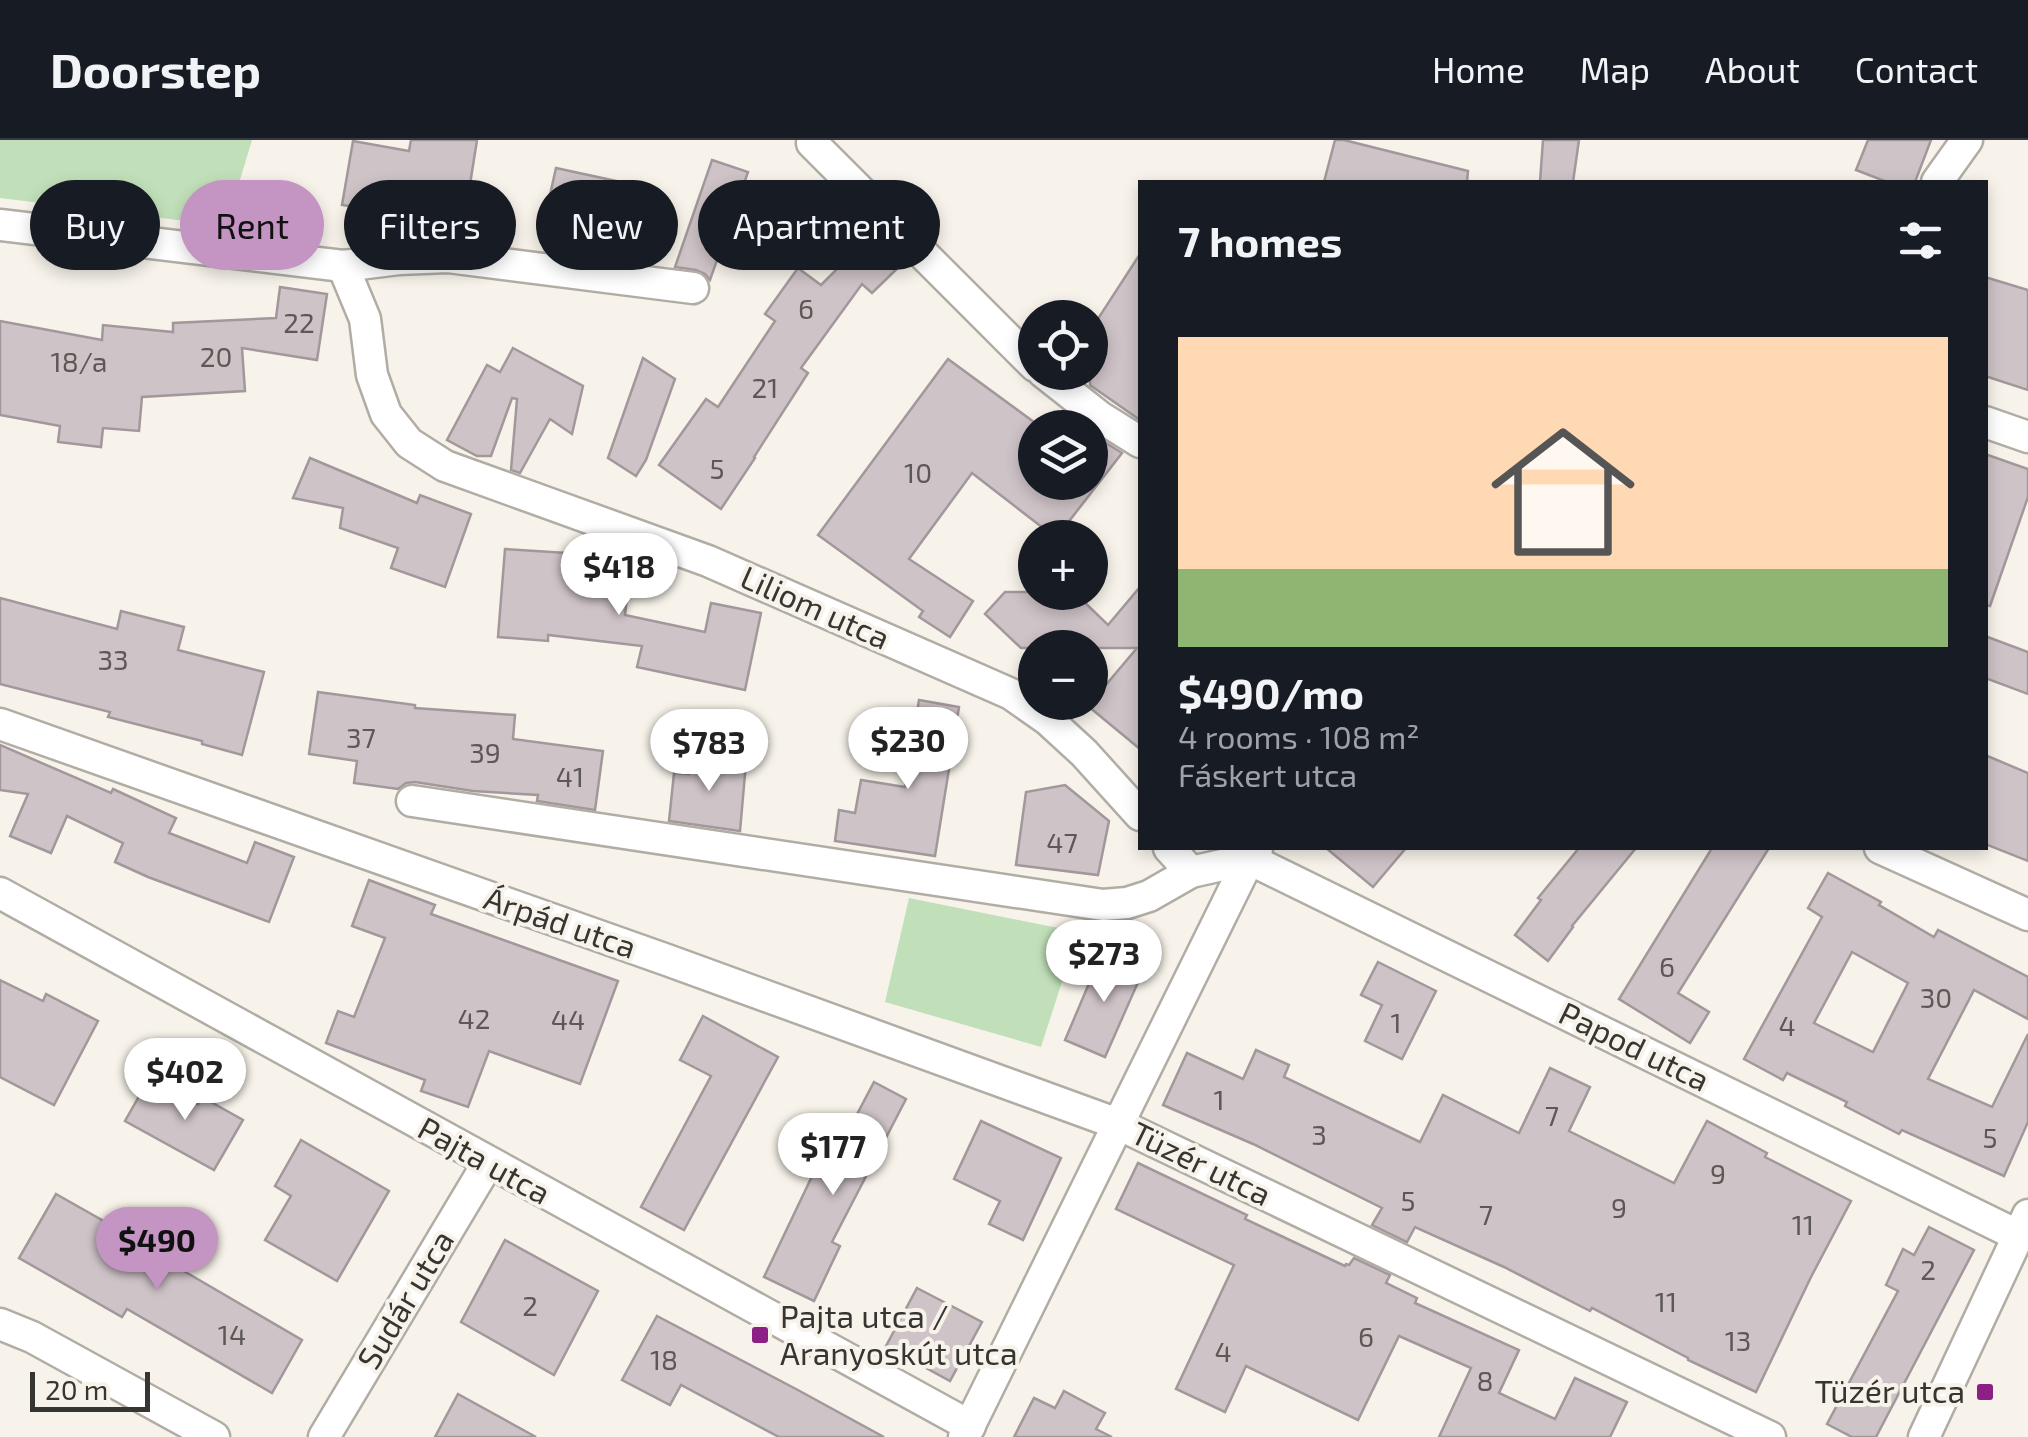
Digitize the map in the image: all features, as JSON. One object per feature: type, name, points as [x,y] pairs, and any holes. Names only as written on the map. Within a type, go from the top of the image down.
[{"type":"street","points":[[1938,180],[1968,140]]},
{"type":"street","points":[[812,143],[1018,349]]},
{"type":"street","points":[[0,225],[342,266],[448,257],[694,288]]},
{"type":"street","name":"Liliom utca","points":[[342,266],[366,318],[372,376],[386,414],[409,443],[444,466],[708,562],[1011,694],[1048,720],[1084,753],[1138,813]]},
{"type":"street","points":[[1066,390],[1138,441]]},
{"type":"street","points":[[1988,423],[2028,437]]},
{"type":"street","name":"Árpád utca","points":[[0,724],[1118,1124]]},
{"type":"street","points":[[412,800],[1103,904],[1127,903],[1149,896],[1191,872],[1254,853]]},
{"type":"street","points":[[1171,850],[1191,872]]},
{"type":"street","points":[[1884,850],[2028,915]]},
{"type":"street","points":[[967,1431],[1254,853]]},
{"type":"street","name":"Papod utca","points":[[1254,853],[2024,1225]]},
{"type":"street","name":"Pajta utca","points":[[0,893],[967,1431]]},
{"type":"street","name":"Tüzér utca","points":[[1118,1124],[1770,1437]]},
{"type":"street","name":"Sudár utca","points":[[324,1437],[488,1163]]},
{"type":"street","points":[[1924,1437],[2024,1225]]},
{"type":"street","points":[[0,1324],[32,1337],[214,1437]]},
{"type":"green space","points":[[0,140],[252,140],[240,180],[180,180],[180,220],[160,218],[160,180],[30,180],[30,202],[0,198]]},
{"type":"green space","points":[[909,898],[1078,932],[1041,1047],[885,1002]]},
{"type":"building","points":[[411,140],[477,140],[471,180],[346,180],[353,141],[409,151]]},
{"type":"building","points":[[1335,140],[1468,171],[1467,180],[1325,180]]},
{"type":"building","points":[[1543,140],[1579,140],[1573,180],[1540,180]]},
{"type":"building","points":[[1868,140],[1931,140],[1916,180],[1882,180],[1856,170]]},
{"type":"building","points":[[712,160],[748,172],[745,180],[705,180]]},
{"type":"building","points":[[556,168],[612,180],[553,180]]},
{"type":"building","points":[[698,200],[698,270],[714,270],[710,280],[696,270],[678,267]]},
{"type":"building","points":[[1138,257],[1138,419],[1097,390],[1108,390],[1108,303]]},
{"type":"building","points":[[797,270],[821,285],[836,270],[896,270],[872,293],[862,284],[801,368],[808,373],[721,509],[659,465],[706,399],[718,407],[775,321],[765,314]]},
{"type":"building","points":[[1988,278],[2028,290],[2028,390],[1988,377]]},
{"type":"building","points":[[280,287],[327,294],[317,360],[242,348],[245,391],[142,397],[139,431],[103,428],[101,447],[58,442],[60,426],[0,415],[0,321],[102,340],[103,325],[173,332],[173,323],[276,318]]},
{"type":"building","points":[[513,348],[583,386],[572,434],[550,419],[520,473],[511,470],[517,399],[512,398],[491,456],[477,456],[447,440],[487,365],[500,372]]},
{"type":"building","points":[[643,358],[675,379],[646,460],[636,476],[608,458]]},
{"type":"building","points":[[948,359],[1018,410],[1018,500],[1086,500],[1070,520],[1033,520],[972,473],[909,559],[973,601],[950,637],[919,617],[923,611],[818,535]]},
{"type":"building","points":[[1108,444],[1122,453],[1108,471]]},
{"type":"building","points":[[1988,455],[2028,469],[2028,497],[1990,606]]},
{"type":"building","points":[[310,458],[417,503],[420,495],[471,514],[445,587],[391,568],[398,548],[340,528],[343,508],[293,498]]},
{"type":"building","points":[[505,549],[583,554],[630,572],[625,615],[705,632],[711,603],[761,613],[745,690],[637,667],[642,646],[548,635],[548,641],[498,637]]},
{"type":"building","points":[[1138,589],[1138,747],[1105,720],[1108,720],[1108,682],[1137,648],[1108,648],[1108,630],[1018,630],[1018,645],[985,614],[1005,592],[1018,592],[1018,610],[1093,610],[1108,625]]},
{"type":"building","points":[[0,598],[117,629],[121,611],[184,627],[178,650],[264,672],[242,755],[108,717],[110,712],[0,684]]},
{"type":"building","points":[[1988,637],[2028,652],[2028,694],[1988,679]]},
{"type":"building","points":[[318,692],[415,708],[515,715],[513,739],[603,751],[595,810],[537,801],[538,795],[415,782],[398,789],[354,783],[357,761],[309,754]]},
{"type":"building","points":[[919,700],[959,707],[935,856],[835,841],[839,810],[855,813],[861,780],[905,787]]},
{"type":"building","points":[[0,745],[176,818],[169,833],[247,863],[255,842],[294,857],[269,922],[115,862],[123,843],[67,816],[51,853],[10,836],[28,794],[0,790]]},
{"type":"building","points":[[691,755],[746,763],[740,831],[669,821],[674,773],[689,774]]},
{"type":"building","points":[[1988,756],[2028,773],[2028,861],[1988,845]]},
{"type":"building","points":[[1065,785],[1109,821],[1098,875],[1016,865],[1026,792]]},
{"type":"building","points":[[1328,850],[1404,850],[1373,887]]},
{"type":"building","points":[[1577,850],[1634,850],[1548,961],[1515,935],[1541,900],[1538,898]]},
{"type":"building","points":[[1711,850],[1768,850],[1678,993],[1709,1012],[1690,1043],[1619,999]]},
{"type":"building","points":[[1828,873],[1934,937],[1938,930],[2028,977],[2028,1019],[1974,990],[1928,1079],[1992,1107],[2028,1034],[2028,1122],[2004,1176],[1902,1130],[1899,1134],[1845,1106],[1847,1102],[1787,1073],[1783,1080],[1744,1059],[1822,917],[1808,908]],"holes":[[[1852,952],[1908,983],[1873,1052],[1814,1023]]]},
{"type":"building","points":[[369,880],[435,905],[431,914],[618,981],[580,1084],[489,1051],[468,1107],[421,1091],[425,1080],[326,1043],[338,1011],[354,1017],[385,938],[352,926]]},
{"type":"building","points":[[1102,953],[1143,971],[1105,1057],[1065,1040]]},
{"type":"building","points":[[1378,962],[1436,991],[1402,1059],[1365,1041],[1382,1005],[1361,995]]},
{"type":"building","points":[[0,980],[43,1001],[46,994],[98,1021],[54,1105],[0,1077]]},
{"type":"building","points":[[703,1016],[778,1057],[684,1230],[641,1207],[711,1076],[680,1060]]},
{"type":"building","points":[[1256,1050],[1289,1065],[1284,1077],[1420,1142],[1443,1095],[1519,1133],[1550,1068],[1590,1087],[1569,1131],[1674,1183],[1707,1121],[1767,1153],[1765,1157],[1851,1201],[1756,1392],[1592,1308],[1590,1311],[1415,1227],[1407,1242],[1372,1225],[1382,1208],[1253,1144],[1163,1105],[1187,1053],[1243,1079]]},
{"type":"building","points":[[150,1077],[198,1104],[202,1097],[243,1120],[214,1170],[125,1121]]},
{"type":"building","points":[[874,1082],[906,1099],[832,1242],[840,1246],[814,1301],[764,1277],[815,1170],[825,1175]]},
{"type":"building","points":[[981,1121],[1061,1158],[1023,1240],[989,1224],[1000,1201],[954,1179]]},
{"type":"building","points":[[301,1140],[389,1191],[337,1281],[265,1240],[291,1196],[275,1186]]},
{"type":"building","points":[[1138,1163],[1345,1266],[1354,1258],[1390,1275],[1386,1283],[1417,1298],[1415,1303],[1519,1350],[1499,1393],[1555,1419],[1575,1378],[1627,1402],[1610,1437],[1439,1437],[1471,1368],[1399,1336],[1358,1420],[1246,1366],[1225,1412],[1176,1389],[1234,1265],[1116,1209]]},
{"type":"building","points":[[56,1194],[302,1340],[272,1393],[127,1309],[122,1317],[19,1258]]},
{"type":"building","points":[[1929,1227],[1974,1250],[1876,1437],[1852,1437],[1827,1424],[1898,1291],[1886,1285],[1903,1249],[1914,1255]]},
{"type":"building","points":[[505,1240],[598,1291],[554,1375],[461,1322]]},
{"type":"building","points":[[917,1288],[982,1322],[950,1381],[886,1346]]},
{"type":"building","points":[[657,1316],[884,1437],[779,1437],[681,1385],[670,1405],[622,1380]]},
{"type":"building","points":[[1064,1391],[1105,1413],[1096,1429],[1112,1437],[1014,1437],[1034,1398],[1055,1408]]},
{"type":"building","points":[[458,1394],[536,1437],[435,1437]]},
{"type":"place","name":"Pajta utca / Aranyoskút utca","points":[[760,1335]]},
{"type":"place","name":"Tüzér utca","points":[[1985,1392]]}]
